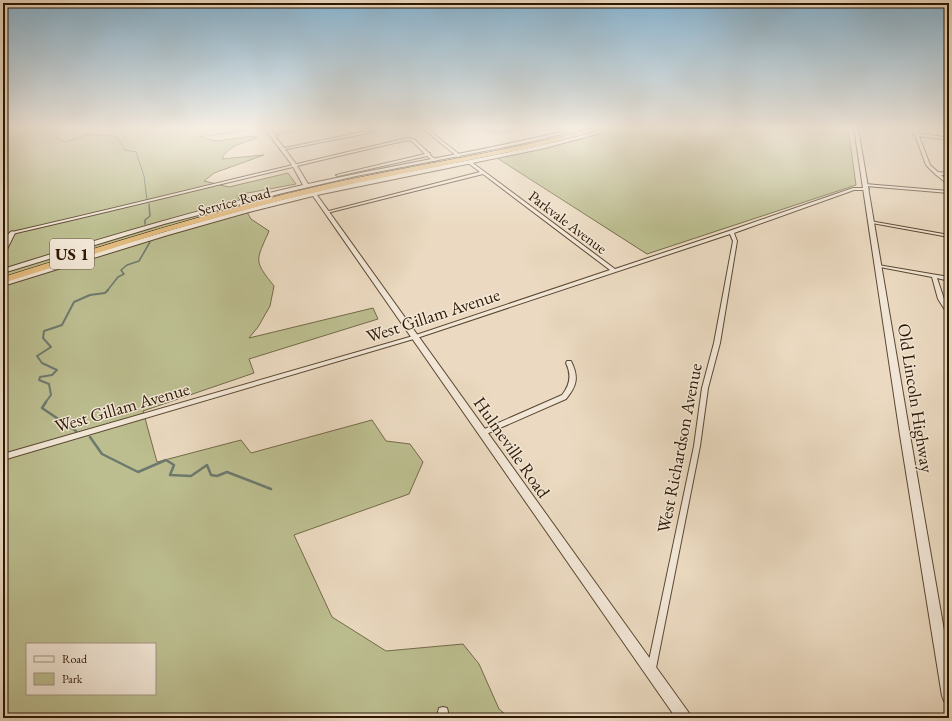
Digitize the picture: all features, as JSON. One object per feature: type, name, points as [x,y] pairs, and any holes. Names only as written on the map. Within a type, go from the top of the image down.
[{"type":"highway","name":"US 1","points":[[3,276],[142,233],[231,208],[326,185],[443,162]]},
{"type":"highway","name":"US 1","points":[[3,280],[206,218],[301,193],[454,162]]},
{"type":"highway","points":[[16,267],[142,233]]},
{"type":"highway","points":[[16,280],[131,240]]},
{"type":"street","points":[[291,162],[306,186]]},
{"type":"street","points":[[3,234],[131,206],[309,162]]},
{"type":"street","points":[[338,175],[396,162]]},
{"type":"street","name":"Service Road","points":[[3,271],[161,223],[306,186],[426,162]]},
{"type":"street","name":"Parkvale Avenue","points":[[469,162],[614,271]]},
{"type":"street","name":"Service Road","points":[[3,284],[188,227],[314,194],[469,162]]},
{"type":"street","name":"Old Lincoln Highway","points":[[862,162],[880,266],[905,435],[949,696]]},
{"type":"street","points":[[927,162],[928,165],[949,184]]},
{"type":"street","points":[[327,212],[482,172]]},
{"type":"street","points":[[936,173],[949,174]]},
{"type":"street","name":"West Gillam Avenue","points":[[3,457],[415,337],[731,232],[854,189],[866,187],[949,192]]},
{"type":"street","name":"Hulmeville Road","points":[[314,194],[684,718]]},
{"type":"street","points":[[872,222],[949,236]]},
{"type":"street","name":"West Richardson Avenue","points":[[651,671],[697,446],[705,388],[717,343],[735,241],[731,232]]},
{"type":"street","points":[[3,251],[12,233]]},
{"type":"street","points":[[880,266],[949,279]]},
{"type":"street","points":[[934,276],[941,299],[949,312]]},
{"type":"street","points":[[482,433],[564,397],[572,387],[573,371],[569,363]]},
{"type":"green space","points":[[3,162],[246,162],[214,173],[204,181],[229,187],[288,173],[296,184],[237,195],[251,219],[269,231],[261,249],[259,260],[263,271],[274,286],[270,306],[258,327],[249,338],[373,308],[378,319],[249,359],[254,373],[143,411],[157,462],[241,440],[251,453],[372,420],[386,441],[410,444],[423,462],[409,494],[294,535],[332,617],[386,651],[463,644],[479,664],[499,709],[510,718],[3,718]]},
{"type":"green space","points":[[503,162],[853,162],[856,185],[647,254]]},
{"type":"waterway","points":[[139,162],[144,176],[147,200]]},
{"type":"waterway","points":[[145,224],[145,220],[150,216],[149,204]]},
{"type":"waterway","points":[[107,291],[118,277],[124,274],[121,270],[127,265],[139,261],[150,242]]},
{"type":"waterway","points":[[45,403],[51,395],[49,384],[39,380],[40,377],[52,375],[57,370],[42,363],[37,356],[51,347],[43,338],[44,331],[62,325],[74,302],[90,295],[105,293],[107,291]]},
{"type":"waterway","points":[[46,402],[42,408],[76,431]]},
{"type":"waterway","points":[[90,437],[102,454],[138,472],[166,460],[174,465],[170,475],[191,476],[207,465],[211,475],[217,476],[227,472],[271,489]]}]
